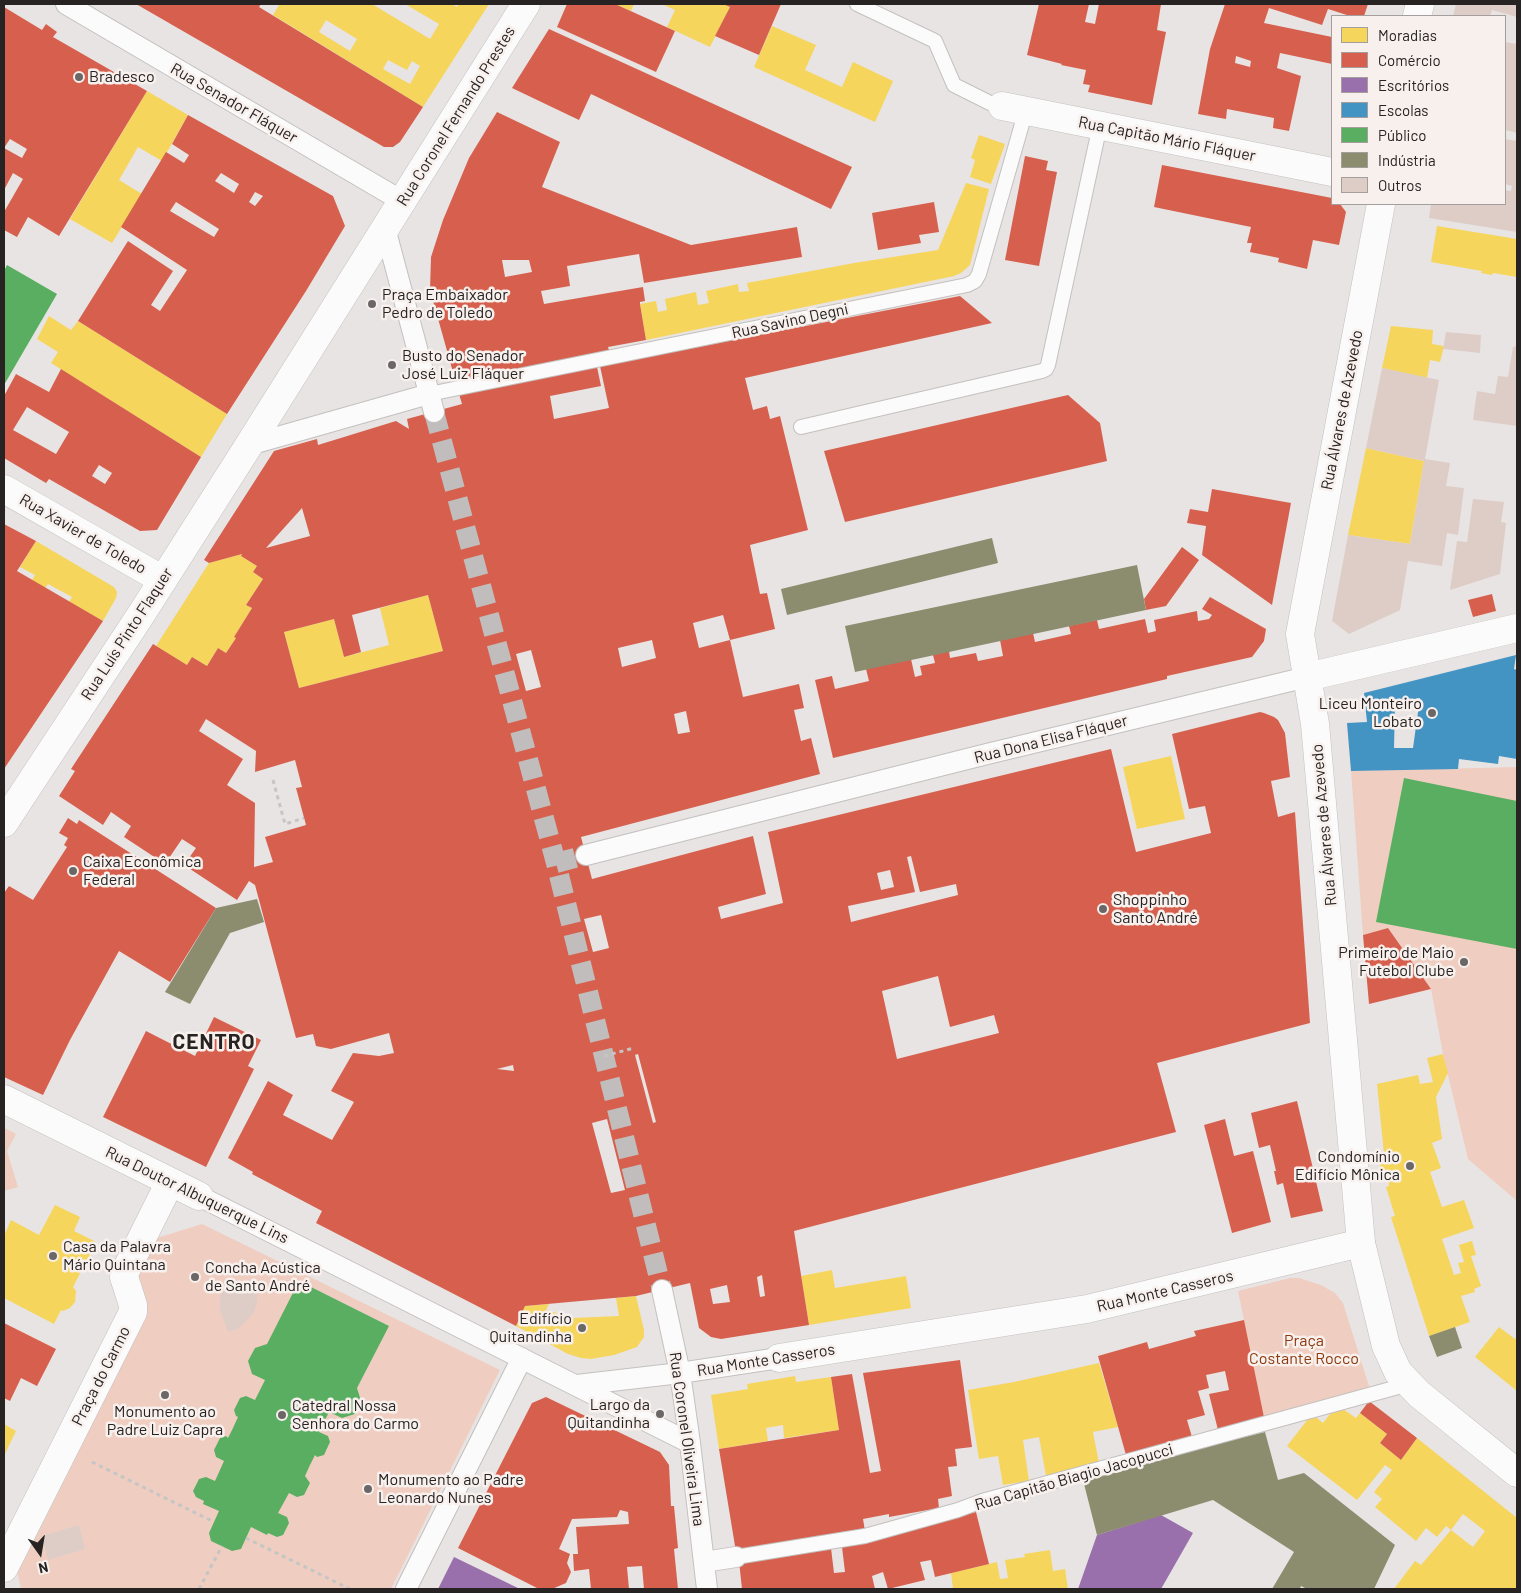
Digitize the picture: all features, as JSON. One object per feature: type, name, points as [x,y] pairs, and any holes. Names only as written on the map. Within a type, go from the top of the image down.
[{"type":"street","name":"Rua Senador Fláquer","points":[[66,4],[402,201]]},
{"type":"street","name":"Rua Coronel Fernando Prestes","points":[[385,228],[526,4]]},
{"type":"street","name":"Rua Capitão Mário Fláquer","points":[[1014,108],[1331,172]]},
{"type":"street","name":"Rua Álvares de Azevedo","points":[[1361,1244],[1315,724],[1300,643],[1300,627],[1381,205]]},
{"type":"street","points":[[249,444],[432,403],[385,228]]},
{"type":"street","points":[[249,444],[385,228]]},
{"type":"street","name":"Rua Luís Pinto Flaquer","points":[[4,823],[249,444]]},
{"type":"street","name":"Rua Xavier de Toledo","points":[[4,489],[162,580]]},
{"type":"street","name":"Rua Dona Elisa Fláquer","points":[[586,856],[987,754],[1307,676],[1517,628]]},
{"type":"street","name":"Rua Doutor Albuquerque Lins","points":[[4,1099],[577,1385]]},
{"type":"street","name":"Praça do Carmo","points":[[4,1568],[133,1312],[133,1305],[124,1276],[125,1272],[170,1182]]},
{"type":"street","points":[[1361,1244],[1386,1346],[1398,1372],[1409,1384],[1517,1473]]},
{"type":"street","name":"Rua Monte Casseros","points":[[680,1373],[1073,1312],[1361,1244]]},
{"type":"street","name":"Rua Coronel Oliveira Lima","points":[[662,1290],[680,1373],[707,1589]]},
{"type":"street","points":[[406,1589],[522,1358]]},
{"type":"street","points":[[577,1385],[680,1373]]},
{"type":"street","points":[[577,1385],[690,1443]]},
{"type":"street","points":[[704,1562],[736,1556]]},
{"type":"lane","points":[[857,4],[935,41],[954,85],[990,103],[1014,108]]},
{"type":"lane","name":"Rua Savino Degni","points":[[432,403],[967,285],[975,281],[979,274],[1014,108]]},
{"type":"lane","points":[[802,427],[1046,369],[1100,125]]},
{"type":"lane","name":"Rua Capitão Biagio Jacopucci","points":[[736,1556],[864,1536],[1409,1384]]},
{"type":"path","points":[[273,780],[286,824],[304,818]]},
{"type":"path","points":[[604,1056],[634,1048]]},
{"type":"path","points":[[64,1448],[214,1522]]},
{"type":"path","points":[[246,1538],[350,1589]]},
{"type":"path","points":[[200,1589],[222,1546]]},
{"type":"green space","name":"Primeiro de Maio Futebol Clube","points":[[1517,767],[1517,1201],[1468,1159],[1443,1054],[1431,989],[1388,928],[1363,935],[1351,771]]},
{"type":"green space","points":[[5,1128],[16,1134],[7,1151],[18,1187],[4,1191]]},
{"type":"green space","points":[[202,1224],[500,1370],[391,1589],[21,1589],[17,1570],[147,1310],[137,1279],[157,1238]]},
{"type":"green space","name":"Praça Costante Rocco","points":[[1290,1278],[1299,1278],[1321,1285],[1335,1293],[1343,1303],[1369,1386],[1367,1389],[1264,1417],[1238,1291]]},
{"type":"building: Moradias","points":[[276,4],[372,4],[430,39],[439,24],[405,4],[452,4],[457,7],[459,4],[489,4],[423,107],[273,15],[279,5]],"holes":[[[326,20],[357,39],[350,51],[319,32]],[[388,60],[407,70],[412,61],[420,66],[410,84],[383,69]]]},
{"type":"building: Moradias","points":[[615,4],[634,4],[631,11]]},
{"type":"building: Moradias","points":[[662,4],[723,4],[730,7],[710,47],[667,27],[675,10]]},
{"type":"building: Moradias","points":[[772,26],[816,45],[805,70],[842,87],[853,62],[893,81],[875,122],[754,67]]},
{"type":"building: Moradias","points":[[147,91],[188,115],[162,161],[138,147],[119,180],[142,194],[112,243],[70,219]]},
{"type":"building: Moradias","points":[[979,135],[1005,144],[991,184],[970,177],[975,160],[971,158]]},
{"type":"building: Moradias","points":[[966,183],[989,189],[970,265],[961,273],[646,340],[640,304],[656,301],[658,312],[667,310],[665,299],[696,292],[698,305],[709,303],[706,291],[738,284],[739,292],[749,291],[747,283],[938,250]]},
{"type":"building: Moradias","points":[[1437,226],[1517,239],[1517,277],[1493,273],[1492,275],[1481,273],[1482,271],[1431,262]]},
{"type":"building: Moradias","points":[[49,316],[71,330],[78,321],[227,414],[201,457],[51,363],[58,352],[37,339]]},
{"type":"building: Moradias","points":[[1391,326],[1433,330],[1432,344],[1444,346],[1440,362],[1430,360],[1427,378],[1382,368]]},
{"type":"building: Moradias","points":[[1366,448],[1424,461],[1410,544],[1348,535]]},
{"type":"building: Moradias","points":[[36,541],[114,587],[117,592],[116,598],[103,621],[69,602],[72,597],[48,584],[45,588],[32,580],[35,575],[20,567]]},
{"type":"building: Moradias","points":[[242,554],[241,556],[257,566],[253,572],[263,579],[246,605],[252,608],[226,653],[218,648],[207,666],[192,657],[187,665],[156,646],[209,563]]},
{"type":"building: Moradias","points":[[428,595],[443,651],[299,688],[284,632],[334,619],[344,657],[389,645],[380,608]]},
{"type":"building: Moradias","points":[[1171,756],[1185,819],[1137,829],[1123,767]]},
{"type":"building: Moradias","name":"Condomínio Edifício Mônica","points":[[1443,1054],[1448,1073],[1436,1097],[1442,1139],[1432,1143],[1441,1168],[1430,1172],[1442,1207],[1464,1200],[1474,1228],[1442,1239],[1454,1275],[1461,1273],[1458,1263],[1464,1262],[1459,1245],[1472,1241],[1476,1255],[1471,1256],[1481,1286],[1474,1289],[1475,1292],[1461,1296],[1470,1322],[1429,1336],[1391,1217],[1395,1216],[1386,1187],[1389,1186],[1388,1177],[1382,1178],[1380,1164],[1385,1164],[1377,1084],[1418,1075],[1420,1084],[1433,1082],[1427,1058]]},
{"type":"building: Moradias","points":[[55,1205],[80,1217],[74,1231],[96,1242],[73,1287],[76,1291],[75,1302],[70,1308],[61,1310],[54,1324],[4,1298],[4,1236],[11,1220],[39,1235]]},
{"type":"building: Moradias","points":[[832,1270],[835,1288],[906,1276],[911,1308],[809,1325],[801,1276]]},
{"type":"building: Moradias","name":"Edifício Quitandinha","points":[[636,1296],[644,1337],[637,1347],[614,1355],[591,1359],[581,1358],[568,1354],[516,1326],[525,1306],[549,1304],[546,1310],[574,1318],[619,1316],[616,1298]]},
{"type":"building: Moradias","points":[[1499,1327],[1515,1339],[1517,1337],[1517,1391],[1475,1357]]},
{"type":"building: Moradias","points":[[1099,1363],[1118,1427],[1093,1432],[1099,1463],[1046,1476],[1039,1437],[1023,1440],[1029,1481],[1003,1485],[998,1456],[979,1459],[968,1390]]},
{"type":"building: Moradias","points":[[795,1376],[796,1382],[831,1377],[839,1430],[784,1438],[783,1425],[766,1428],[768,1441],[719,1449],[711,1395],[748,1389],[747,1384]]},
{"type":"building: Moradias","points":[[1337,1405],[1356,1418],[1360,1413],[1387,1434],[1380,1443],[1401,1460],[1417,1438],[1517,1518],[1517,1589],[1394,1589],[1415,1561],[1421,1565],[1451,1530],[1446,1526],[1437,1537],[1426,1528],[1416,1541],[1375,1507],[1382,1499],[1374,1492],[1392,1470],[1385,1465],[1357,1500],[1287,1446],[1312,1414],[1323,1423]],"holes":[[[1463,1514],[1485,1531],[1473,1547],[1451,1530]]]},
{"type":"building: Moradias","points":[[4,1424],[16,1431],[4,1456]]},
{"type":"building: Moradias","points":[[1050,1550],[1053,1571],[1065,1569],[1068,1589],[953,1589],[951,1573],[997,1562],[1000,1579],[1008,1578],[1005,1560],[1025,1557],[1024,1554]]},
{"type":"building: Comércio","points":[[136,4],[261,4],[259,7],[423,107],[400,142],[393,147],[384,147]]},
{"type":"building: Comércio","points":[[567,4],[615,4],[675,31],[656,72],[557,27]]},
{"type":"building: Comércio","points":[[723,4],[781,4],[759,55],[715,36],[730,7]]},
{"type":"building: Comércio","points":[[1039,4],[1089,4],[1085,22],[1095,24],[1099,4],[1161,4],[1157,30],[1166,32],[1152,105],[1088,92],[1090,85],[1083,84],[1086,70],[1027,55]]},
{"type":"building: Comércio","points":[[1225,4],[1368,4],[1364,15],[1347,15],[1328,9],[1322,25],[1269,8],[1264,23],[1331,37],[1331,64],[1280,53],[1277,68],[1301,76],[1289,131],[1273,128],[1274,118],[1227,109],[1226,119],[1198,114],[1210,49]],"holes":[[[1236,56],[1251,61],[1250,67],[1235,63]]]},
{"type":"building: Comércio","points":[[4,7],[42,30],[46,24],[57,32],[53,37],[147,91],[59,236],[28,217],[17,237],[4,230],[4,212],[23,179],[13,173],[4,190]],"holes":[[[10,139],[27,149],[22,158],[4,148]]]},
{"type":"building: Comércio","points":[[549,29],[852,167],[831,209],[591,94],[579,120],[512,88]]},
{"type":"building: Comércio","points":[[497,112],[560,142],[542,187],[691,245],[797,227],[802,257],[644,283],[639,254],[567,266],[570,286],[541,291],[544,304],[643,287],[645,301],[640,302],[640,304],[646,340],[608,347],[610,353],[456,383],[430,290],[431,257],[443,220],[469,158]],"holes":[[[502,260],[529,260],[532,272],[505,277]]]},
{"type":"building: Comércio","points":[[188,115],[333,196],[345,226],[306,291],[227,414],[78,321],[128,241],[173,271],[151,305],[160,311],[187,270],[121,227],[166,152],[184,163],[189,155],[172,144]],"holes":[[[221,173],[239,184],[234,193],[215,181]],[[255,192],[263,196],[255,206],[249,202]],[[176,202],[219,229],[214,237],[170,211]]]},
{"type":"building: Comércio","points":[[1025,156],[1048,161],[1046,170],[1057,172],[1039,266],[1005,260]]},
{"type":"building: Comércio","points":[[1162,165],[1331,198],[1331,205],[1341,205],[1346,212],[1339,245],[1313,240],[1307,269],[1278,262],[1279,258],[1250,252],[1252,243],[1247,243],[1251,227],[1154,207]]},
{"type":"building: Comércio","points":[[934,202],[939,232],[919,235],[921,243],[878,250],[872,213]]},
{"type":"building: Comércio","points":[[960,296],[992,323],[745,378],[753,410],[767,406],[770,419],[780,416],[808,530],[750,545],[760,594],[767,593],[775,629],[730,640],[743,697],[799,684],[804,708],[794,710],[801,741],[811,738],[820,774],[581,837],[592,879],[753,836],[766,894],[718,907],[721,919],[783,903],[768,832],[1111,749],[1136,852],[1211,833],[1205,806],[1189,809],[1172,734],[1260,712],[1278,720],[1285,733],[1290,777],[1271,781],[1278,817],[1295,812],[1310,1023],[1157,1063],[1176,1132],[794,1231],[809,1325],[721,1339],[711,1337],[699,1328],[690,1283],[636,1296],[525,1306],[516,1326],[316,1223],[322,1211],[252,1174],[253,1172],[228,1158],[268,1081],[293,1095],[283,1115],[332,1140],[354,1102],[331,1091],[353,1053],[379,1056],[394,1053],[389,1033],[331,1049],[316,1046],[313,1034],[296,1038],[255,885],[249,881],[237,900],[184,865],[196,848],[182,839],[165,864],[124,837],[131,826],[111,812],[103,825],[59,796],[75,771],[71,769],[153,644],[187,665],[192,657],[207,666],[218,648],[226,653],[236,638],[234,637],[252,608],[246,605],[263,579],[253,572],[257,566],[241,556],[242,554],[209,563],[204,560],[274,451],[317,439],[318,445],[396,421],[409,429],[407,419],[462,404],[459,394],[597,367],[601,386],[550,396],[554,419],[609,408],[600,366]],"holes":[[[302,508],[310,536],[266,548]],[[428,595],[443,651],[299,688],[284,632],[334,619],[344,657],[361,652],[352,615]],[[723,615],[730,640],[699,648],[693,623]],[[652,640],[656,658],[622,667],[618,648]],[[531,650],[541,687],[526,691],[516,654]],[[686,711],[690,732],[678,734],[674,714]],[[206,719],[256,751],[255,772],[295,760],[302,787],[296,788],[306,825],[265,837],[273,862],[254,867],[255,803],[227,785],[243,759],[199,731]],[[911,856],[920,892],[956,884],[958,895],[851,922],[848,906],[915,892],[907,857]],[[890,870],[894,887],[881,890],[877,873]],[[601,915],[609,948],[593,952],[584,919]],[[938,976],[950,1027],[994,1015],[999,1033],[897,1059],[882,991]],[[638,1054],[656,1122],[653,1123],[635,1055]],[[513,1065],[514,1071],[497,1069]],[[607,1119],[625,1190],[611,1193],[592,1123]],[[762,1275],[765,1296],[760,1297],[757,1277]],[[727,1285],[730,1302],[713,1304],[710,1289]]]},
{"type":"building: Comércio","points":[[61,369],[201,457],[157,530],[140,531],[49,479],[46,483],[4,458],[4,396],[16,374],[49,392]],"holes":[[[27,407],[69,432],[56,454],[13,430]],[[99,465],[112,473],[105,484],[92,476]]]},
{"type":"building: Comércio","points":[[1068,395],[1100,423],[1107,461],[845,522],[824,451]]},
{"type":"building: Comércio","points":[[1212,489],[1291,503],[1272,605],[1202,555],[1206,526],[1187,523],[1190,509],[1208,512]]},
{"type":"building: Comércio","points":[[4,524],[36,541],[17,571],[103,621],[4,769]]},
{"type":"building: Comércio","points":[[1182,547],[1199,560],[1166,606],[1146,610],[1144,599]]},
{"type":"building: Comércio","points":[[1492,594],[1496,611],[1473,617],[1468,600]]},
{"type":"building: Comércio","points":[[1210,597],[1266,629],[1264,641],[1252,657],[833,758],[815,680],[832,676],[835,689],[869,681],[866,669],[911,659],[915,677],[922,675],[920,666],[935,663],[933,655],[949,651],[950,658],[976,653],[978,661],[1003,656],[1000,640],[1033,633],[1035,642],[1071,634],[1069,626],[1097,620],[1099,629],[1145,619],[1148,633],[1156,631],[1154,620],[1197,611],[1198,621],[1209,619],[1212,615],[1202,609]]},
{"type":"building: Comércio","points":[[68,818],[77,824],[79,820],[216,908],[170,982],[119,951],[70,1040],[43,1095],[4,1077],[4,893],[9,886],[33,900],[67,847],[64,845],[68,838],[59,833]]},
{"type":"building: Comércio","points":[[1388,928],[1431,989],[1369,1004],[1363,935]]},
{"type":"building: Comércio","points":[[214,1017],[261,1040],[248,1066],[254,1069],[206,1167],[103,1117],[146,1031],[195,1056]]},
{"type":"building: Comércio","points":[[1297,1101],[1323,1211],[1291,1218],[1283,1183],[1277,1185],[1270,1145],[1259,1148],[1251,1113]]},
{"type":"building: Comércio","points":[[1225,1119],[1234,1156],[1253,1151],[1271,1222],[1232,1233],[1204,1125]]},
{"type":"building: Comércio","points":[[1244,1320],[1264,1417],[1218,1430],[1209,1394],[1229,1390],[1225,1371],[1206,1375],[1209,1388],[1198,1391],[1205,1415],[1187,1420],[1192,1437],[1126,1455],[1098,1356],[1147,1342],[1149,1349],[1196,1336],[1194,1331]]},
{"type":"building: Comércio","points":[[4,1323],[56,1349],[37,1386],[21,1378],[10,1401],[4,1398]]},
{"type":"building: Comércio","points":[[960,1360],[972,1447],[955,1449],[957,1466],[948,1467],[952,1496],[938,1499],[939,1508],[889,1517],[889,1514],[863,1519],[865,1531],[736,1552],[719,1449],[839,1430],[831,1377],[852,1374],[870,1473],[881,1471],[863,1373]]},
{"type":"building: Comércio","points":[[546,1397],[660,1452],[669,1465],[671,1506],[674,1506],[678,1548],[674,1549],[678,1589],[644,1589],[642,1566],[627,1567],[629,1589],[591,1589],[589,1569],[574,1571],[573,1554],[578,1554],[576,1527],[629,1524],[628,1512],[620,1510],[617,1517],[572,1519],[559,1549],[570,1554],[567,1563],[571,1572],[566,1583],[552,1589],[537,1589],[458,1548],[532,1403]]},
{"type":"building: Comércio","points":[[1369,1401],[1417,1438],[1401,1460],[1380,1443],[1387,1434],[1360,1413]]},
{"type":"building: Comércio","points":[[976,1512],[989,1564],[935,1577],[931,1560],[920,1562],[925,1580],[888,1589],[883,1572],[872,1576],[875,1589],[742,1589],[739,1561],[831,1548],[834,1573],[845,1572],[842,1547]]},
{"type":"building: Escritórios","points":[[1161,1515],[1193,1533],[1161,1589],[1078,1589],[1097,1535]]},
{"type":"building: Escritórios","points":[[454,1557],[520,1589],[438,1589]]},
{"type":"building: Escolas","name":"Liceu Monteiro Lobato","points":[[1516,655],[1514,669],[1517,670],[1517,759],[1499,756],[1498,764],[1459,759],[1458,769],[1351,771],[1347,723],[1367,722],[1364,693]],"holes":[[[1420,698],[1413,748],[1394,748],[1395,703]]]},
{"type":"building: Público","points":[[7,265],[57,294],[4,385],[4,271]]},
{"type":"building: Público","points":[[1404,778],[1517,801],[1517,949],[1376,922]]},
{"type":"building: Público","name":"Catedral Nossa Senhora do Carmo","points":[[299,1281],[389,1326],[357,1388],[361,1401],[355,1414],[342,1418],[329,1412],[319,1432],[328,1436],[330,1442],[324,1455],[317,1457],[315,1455],[310,1465],[305,1476],[310,1483],[304,1495],[297,1497],[289,1493],[278,1513],[287,1517],[289,1523],[283,1535],[277,1537],[268,1533],[267,1535],[251,1527],[241,1549],[232,1551],[211,1541],[209,1533],[219,1511],[203,1504],[204,1501],[196,1497],[193,1491],[199,1479],[206,1477],[215,1481],[224,1461],[216,1457],[214,1450],[220,1438],[226,1436],[228,1438],[238,1417],[234,1410],[240,1398],[246,1396],[255,1400],[265,1380],[252,1374],[248,1361],[255,1348],[267,1344]]},
{"type":"building: Indústria","points":[[992,538],[998,563],[787,615],[781,589]]},
{"type":"building: Indústria","points":[[1137,565],[1146,610],[855,672],[845,626]]},
{"type":"building: Indústria","points":[[257,899],[264,922],[230,933],[190,1004],[165,992],[216,908]]},
{"type":"building: Indústria","points":[[1455,1327],[1462,1348],[1437,1357],[1429,1336]]},
{"type":"building: Indústria","points":[[1265,1432],[1278,1480],[1304,1473],[1395,1545],[1374,1589],[1307,1589],[1301,1586],[1300,1589],[1272,1589],[1294,1552],[1213,1500],[1097,1535],[1083,1480],[1130,1468],[1133,1463],[1217,1440],[1221,1443]]},
{"type":"building: Outros","points":[[1456,4],[1517,4],[1517,17],[1492,10],[1490,15],[1453,15]]},
{"type":"building: Outros","points":[[1506,42],[1517,44],[1517,133],[1506,130]]},
{"type":"building: Outros","points":[[1506,139],[1517,141],[1517,232],[1429,218],[1431,205],[1506,205],[1506,190],[1511,191],[1512,186],[1506,184]]},
{"type":"building: Outros","points":[[1446,332],[1481,335],[1480,353],[1443,349]]},
{"type":"building: Outros","points":[[1517,346],[1517,426],[1473,420],[1477,391],[1495,394],[1498,376],[1508,377],[1513,347]]},
{"type":"building: Outros","points":[[1382,368],[1439,380],[1425,459],[1450,463],[1446,486],[1464,488],[1458,535],[1447,533],[1442,566],[1408,561],[1400,610],[1349,634],[1332,621],[1348,535],[1410,544],[1424,461],[1366,448]]},
{"type":"building: Outros","points":[[1473,499],[1504,502],[1501,522],[1506,523],[1500,574],[1450,590],[1457,541],[1467,542]]},
{"type":"building: Outros","points":[[254,1279],[258,1289],[254,1312],[238,1329],[228,1332],[220,1310],[220,1295],[232,1286]]},
{"type":"building: Outros","points":[[79,1525],[85,1549],[48,1560],[42,1536]]},
{"type":"tunnel","points":[[434,412],[556,863],[662,1290]]},
{"type":"tunnel","points":[[556,863],[586,855]]},
{"type":"place","name":"Bradesco","points":[[79,77]]},
{"type":"place","name":"Praça Embaixador Pedro de Toledo","points":[[372,304]]},
{"type":"place","name":"Busto do Senador José Luiz Fláquer","points":[[392,365]]},
{"type":"place","name":"Liceu Monteiro Lobato","points":[[1432,713]]},
{"type":"place","name":"Caixa Econômica Federal","points":[[73,871]]},
{"type":"place","name":"Shoppinho Santo André","points":[[1103,909]]},
{"type":"place","name":"Primeiro de Maio Futebol Clube","points":[[1464,962]]},
{"type":"place","name":"Condomínio Edifício Mônica","points":[[1410,1166]]},
{"type":"place","name":"Casa da Palavra Mário Quintana","points":[[53,1256]]},
{"type":"place","name":"Concha Acústica de Santo André","points":[[195,1277]]},
{"type":"place","name":"Edifício Quitandinha","points":[[582,1328]]},
{"type":"place","name":"Monumento ao Padre Luiz Capra","points":[[165,1395]]},
{"type":"place","name":"Largo da Quitandinha","points":[[660,1414]]},
{"type":"place","name":"Catedral Nossa Senhora do Carmo","points":[[282,1415]]},
{"type":"place","name":"Monumento ao Padre Leonardo Nunes","points":[[368,1489]]},
{"type":"district","name":"CENTRO","points":[[214,1042]]}]
